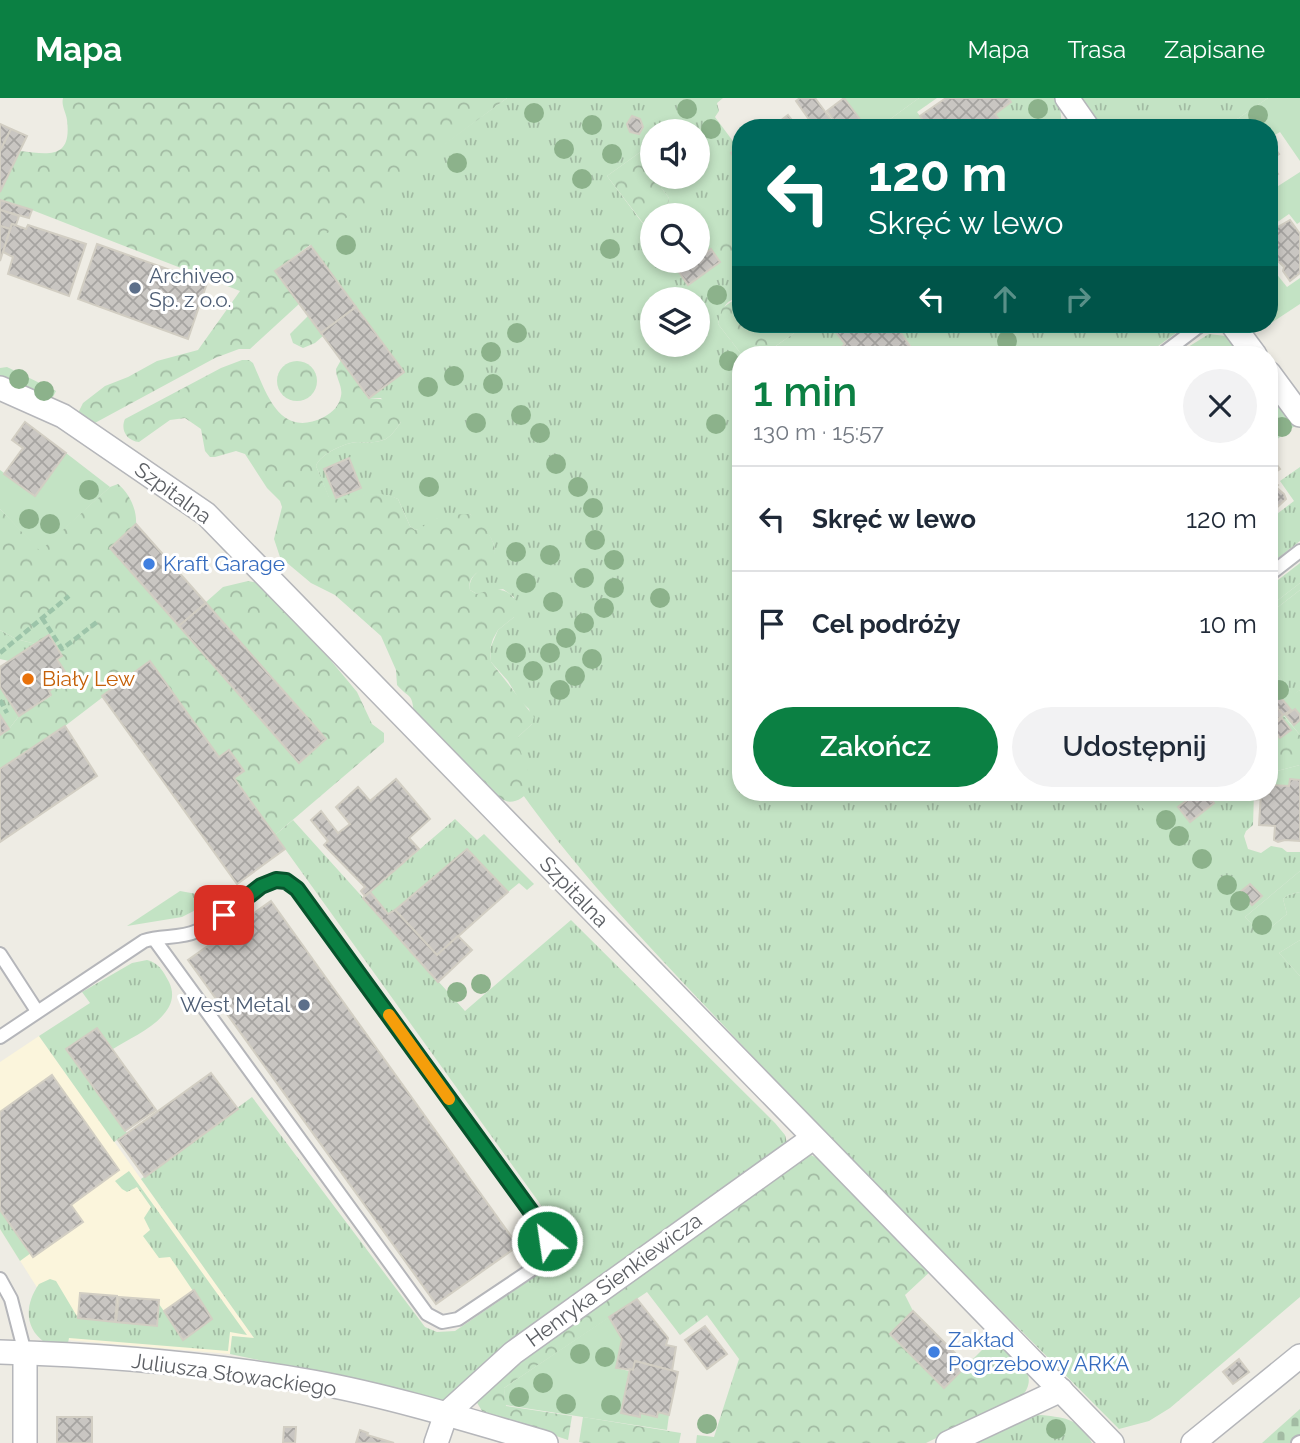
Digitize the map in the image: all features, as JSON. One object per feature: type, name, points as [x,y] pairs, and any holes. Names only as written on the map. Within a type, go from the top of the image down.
[{"type":"street","points":[[1068,98],[1081,119]]},
{"type":"street","points":[[1278,385],[1300,415]]},
{"type":"street","name":"Szpitalna","points":[[0,388],[63,416],[206,514],[1112,1443]]},
{"type":"street","name":"Henryka Sienkiewicza","points":[[436,1443],[446,1414],[513,1353],[813,1138]]},
{"type":"street","name":"Juliusza Słowackiego","points":[[0,1352],[181,1365],[314,1382],[446,1414],[546,1443]]},
{"type":"street","points":[[25,1353],[25,1443]]},
{"type":"street","points":[[1193,1443],[1300,1356]]},
{"type":"street","points":[[948,1443],[1061,1390]]},
{"type":"lane","points":[[1173,346],[1190,333]]},
{"type":"lane","points":[[1278,568],[1300,551]]},
{"type":"lane","points":[[0,1037],[144,942],[154,939],[181,936],[198,931],[269,882],[283,880],[293,885],[540,1224],[547,1241],[545,1258],[458,1319],[442,1322],[427,1314],[154,939]]},
{"type":"lane","points":[[0,954],[37,1011]]},
{"type":"lane","points":[[0,1279],[11,1299],[25,1353]]},
{"type":"path","points":[[0,653],[69,596]]},
{"type":"path","points":[[42,618],[62,649],[97,622]]},
{"type":"path","points":[[0,701],[7,713]]},
{"type":"shaded area","points":[[39,1036],[255,1339],[232,1336],[230,1354],[67,1340],[62,1327],[0,1229],[0,1062]]},
{"type":"green space","points":[[63,98],[507,98],[275,271],[299,304],[250,349],[239,349],[215,358],[93,424],[78,413],[83,403],[105,386],[157,361],[198,350],[240,291],[0,200],[0,192],[20,151],[56,152],[66,142],[68,133]]},
{"type":"green space","points":[[507,98],[723,98],[717,103],[719,111],[715,117],[732,140],[732,300],[722,310],[718,324],[735,346],[732,346],[732,801],[1136,801],[1153,818],[1175,801],[1254,801],[1253,825],[1244,836],[1248,849],[1261,853],[1271,846],[1287,852],[1300,852],[1300,871],[1245,917],[1262,935],[1287,914],[1283,899],[1300,892],[1300,940],[1279,953],[1300,976],[1300,1297],[1170,1408],[1149,1421],[1119,1429],[773,1078],[635,931],[550,831],[524,796],[499,760],[518,743],[518,737],[532,724],[529,709],[491,662],[490,649],[498,630],[514,617],[514,597],[503,589],[477,594],[470,590],[474,575],[494,553],[494,545],[489,535],[470,514],[436,519],[415,530],[410,526],[398,499],[378,494],[343,500],[329,498],[316,466],[323,457],[340,446],[386,439],[401,422],[381,398],[369,398],[404,372],[309,243]],"holes":[[[640,119],[710,119],[710,189],[662,189],[669,198],[668,203],[710,203],[710,251],[720,262],[710,269],[710,273],[705,273],[688,285],[679,273],[640,273],[640,220],[607,176],[640,152]],[[1250,884],[1261,896],[1252,905],[1240,892]]]},
{"type":"green space","points":[[844,98],[919,98],[890,119],[860,119]]},
{"type":"green space","points":[[919,98],[937,98],[917,112],[922,119],[890,119]]},
{"type":"green space","points":[[1008,98],[1054,98],[1061,112],[1061,119],[999,119],[995,114],[1011,102]]},
{"type":"green space","points":[[1081,98],[1268,98],[1237,119],[1096,119]]},
{"type":"green space","points":[[1268,98],[1300,98],[1300,161],[1280,132],[1278,133],[1278,119],[1237,119]]},
{"type":"green space","points":[[640,152],[640,189],[662,189],[669,198],[668,203],[640,203],[640,219],[607,176]]},
{"type":"green space","points":[[1300,172],[1300,222],[1297,224],[1289,214],[1278,222],[1278,186]]},
{"type":"green space","points":[[732,234],[732,270],[720,262],[711,249]]},
{"type":"green space","points":[[1278,276],[1287,287],[1300,278],[1300,304],[1278,318]]},
{"type":"green space","points":[[732,301],[732,333],[794,333],[776,346],[735,346],[718,324],[722,308]]},
{"type":"green space","points":[[308,316],[323,336],[303,348],[293,343],[290,334]]},
{"type":"green space","points":[[794,333],[837,333],[845,344],[843,346],[776,346]]},
{"type":"green space","points":[[901,333],[1176,333],[1158,346],[911,346]]},
{"type":"green space","points":[[1209,334],[1226,336],[1235,346],[1190,346]]},
{"type":"green space","points":[[242,360],[253,363],[277,410],[296,422],[309,422],[324,417],[337,406],[341,392],[336,369],[341,360],[369,398],[390,400],[400,410],[401,422],[386,439],[347,444],[334,449],[318,462],[316,466],[329,497],[343,499],[377,494],[398,499],[410,526],[415,530],[432,520],[470,514],[489,534],[495,555],[488,565],[473,576],[470,590],[477,594],[501,590],[510,594],[518,605],[514,617],[498,630],[490,649],[491,662],[534,717],[532,724],[518,737],[529,777],[527,793],[522,798],[509,802],[497,796],[414,715],[410,697],[397,685],[396,670],[381,636],[335,595],[311,583],[280,557],[274,539],[282,507],[280,501],[267,488],[245,454],[236,451],[210,457],[205,451],[201,429],[185,418],[170,420],[139,442],[131,440],[126,434],[123,427],[125,419],[221,368]]},
{"type":"green space","points":[[297,361],[305,362],[311,367],[316,373],[316,389],[311,395],[305,400],[297,401],[289,400],[283,395],[278,389],[277,381],[278,373],[283,367],[289,362]]},
{"type":"green space","points":[[7,367],[56,391],[51,401],[0,377],[0,368]]},
{"type":"green space","points":[[1278,400],[1296,425],[1278,439]]},
{"type":"green space","points":[[66,453],[110,487],[40,551],[0,509],[0,470],[35,496]]},
{"type":"green space","points":[[1300,467],[1300,541],[1278,558],[1278,513],[1294,501],[1280,481]]},
{"type":"green space","points":[[118,484],[132,502],[136,524],[110,548],[179,626],[223,587],[248,581],[258,583],[298,621],[357,692],[372,724],[384,733],[384,742],[275,835],[234,778],[244,771],[229,750],[219,757],[150,661],[65,726],[0,769],[0,735],[9,729],[19,716],[51,696],[49,691],[69,678],[57,659],[62,655],[49,636],[36,644],[16,639],[0,630],[0,509],[40,550],[110,487]]},
{"type":"green space","points":[[1300,563],[1300,583],[1278,600],[1278,580]]},
{"type":"green space","points":[[1300,583],[1300,590],[1278,607],[1278,600]]},
{"type":"green space","points":[[1300,590],[1300,690],[1293,695],[1278,675],[1278,607]]},
{"type":"green space","points":[[0,630],[16,639],[36,644],[9,661],[0,659]]},
{"type":"green space","points":[[1278,675],[1293,694],[1300,690],[1300,735],[1278,708]]},
{"type":"green space","points":[[0,687],[19,716],[9,729],[0,715]]},
{"type":"green space","points":[[1283,715],[1300,735],[1300,765],[1278,771],[1278,719]]},
{"type":"green space","points":[[1300,765],[1300,780],[1290,779],[1289,786],[1278,785],[1278,771]]},
{"type":"green space","points":[[1136,801],[1176,801],[1153,819]]},
{"type":"green space","points":[[455,819],[477,840],[484,834],[534,884],[527,890],[519,883],[508,892],[467,850],[388,914],[370,892]]},
{"type":"green space","points":[[293,820],[465,1011],[571,920],[785,1135],[787,1143],[443,1406],[317,1372],[230,1354],[232,1336],[254,1338],[141,1179],[252,1097],[425,1327],[437,1332],[455,1331],[553,1264],[558,1256],[560,1248],[557,1232],[538,1201],[275,835]]},
{"type":"green space","points":[[1300,871],[1300,892],[1283,899],[1287,914],[1262,935],[1245,917]]},
{"type":"green space","points":[[180,891],[219,898],[182,917],[127,926]]},
{"type":"green space","points":[[1300,940],[1300,976],[1279,953]]},
{"type":"green space","points":[[147,960],[158,965],[169,982],[172,994],[164,1014],[145,1030],[113,1049],[97,1028],[67,1049],[127,1133],[114,1142],[39,1036],[90,1003],[82,992],[132,963]]},
{"type":"green space","points":[[811,1155],[821,1160],[934,1268],[905,1295],[913,1311],[890,1334],[944,1388],[997,1335],[1027,1372],[1027,1389],[1021,1397],[926,1443],[696,1443],[697,1435],[714,1437],[739,1359],[707,1315],[680,1335],[647,1292],[504,1388],[506,1406],[572,1416],[568,1440],[482,1411],[476,1401],[520,1360]]},
{"type":"green space","points":[[129,1171],[247,1335],[230,1332],[228,1351],[69,1338],[68,1343],[44,1342],[33,1329],[29,1315],[31,1299],[39,1284],[50,1279],[56,1281],[78,1318],[156,1326],[159,1304],[183,1339],[212,1319],[170,1257],[159,1258],[143,1236],[150,1230],[144,1218],[151,1207],[137,1187],[127,1192],[115,1181]]},
{"type":"green space","points":[[0,1210],[31,1253],[20,1261],[0,1229]]},
{"type":"green space","points":[[609,1317],[622,1339],[616,1368],[629,1371],[621,1412],[640,1416],[640,1413],[657,1417],[658,1412],[669,1415],[667,1430],[505,1405],[504,1388]]},
{"type":"green space","points":[[1300,1409],[1300,1443],[1262,1443]]},
{"type":"green space","points":[[1041,1415],[1072,1421],[1092,1443],[971,1443],[1027,1416]]},
{"type":"green space","points":[[583,1417],[681,1433],[679,1443],[579,1442]]},
{"type":"building","points":[[800,98],[815,98],[830,119],[809,119],[796,101]]},
{"type":"building","points":[[844,98],[860,119],[833,119],[827,111]]},
{"type":"building","points":[[946,98],[1008,98],[1011,102],[995,114],[999,119],[922,119],[920,116]]},
{"type":"building","points":[[632,116],[640,119],[639,134],[630,132],[627,124]]},
{"type":"building","points":[[0,124],[11,129],[0,151]]},
{"type":"building","points":[[11,129],[27,136],[0,192],[0,151]]},
{"type":"building","points":[[0,200],[32,210],[29,218],[0,210]]},
{"type":"building","points":[[0,210],[19,216],[16,225],[12,224],[10,229],[0,226]]},
{"type":"building","points":[[1290,220],[1300,234],[1300,273],[1290,281],[1278,261],[1278,227]]},
{"type":"building","points":[[12,224],[26,229],[28,225],[86,244],[69,296],[8,274],[13,257],[3,252]]},
{"type":"building","points":[[0,226],[10,229],[0,261]]},
{"type":"building","points":[[97,244],[207,283],[188,339],[78,299]]},
{"type":"building","points":[[311,246],[356,307],[321,333],[275,271]]},
{"type":"building","points":[[710,250],[720,262],[710,269]]},
{"type":"building","points":[[680,273],[705,273],[688,285]]},
{"type":"building","points":[[356,307],[404,372],[369,398],[321,333]]},
{"type":"building","points":[[837,333],[901,333],[910,346],[843,346],[845,344]]},
{"type":"building","points":[[25,422],[66,453],[35,496],[4,474],[23,448],[12,440]]},
{"type":"building","points":[[349,458],[361,488],[336,498],[324,469]]},
{"type":"building","points":[[1278,489],[1284,494],[1286,499],[1278,506]]},
{"type":"building","points":[[136,524],[206,603],[179,626],[110,548]]},
{"type":"building","points":[[206,603],[326,739],[299,763],[179,626]]},
{"type":"building","points":[[49,635],[62,656],[57,659],[69,678],[49,691],[51,695],[19,716],[0,687],[0,667]]},
{"type":"building","points":[[150,661],[219,757],[229,750],[244,771],[234,778],[285,849],[237,884],[102,696]]},
{"type":"building","points":[[1278,694],[1291,710],[1283,715],[1278,709]]},
{"type":"building","points":[[1295,709],[1300,720],[1294,725],[1286,715]]},
{"type":"building","points":[[0,715],[9,729],[0,735]]},
{"type":"building","points":[[1282,718],[1291,730],[1280,738],[1278,736],[1278,721]]},
{"type":"building","points":[[65,726],[97,776],[0,842],[0,769]]},
{"type":"building","points":[[396,779],[430,819],[409,838],[419,849],[365,896],[361,891],[365,887],[324,845],[328,841],[311,820],[321,811],[338,833],[350,824],[336,807],[358,787],[370,801]]},
{"type":"building","points":[[1290,779],[1300,780],[1300,841],[1278,842],[1274,840],[1275,826],[1259,825],[1260,801],[1278,801],[1278,785],[1289,786]]},
{"type":"building","points":[[1186,801],[1214,803],[1190,822],[1178,807]]},
{"type":"building","points":[[467,849],[508,892],[437,955],[395,910]]},
{"type":"building","points":[[1250,884],[1262,896],[1252,905],[1240,892]]},
{"type":"building","points":[[370,892],[388,914],[395,910],[437,955],[458,936],[472,950],[438,982],[363,898]]},
{"type":"building","points":[[271,901],[518,1246],[436,1304],[188,960]]},
{"type":"building","points":[[97,1028],[156,1110],[125,1131],[66,1049]]},
{"type":"building","points":[[211,1073],[238,1109],[145,1177],[118,1140]]},
{"type":"building","points":[[52,1075],[119,1170],[71,1205],[83,1222],[33,1257],[0,1210],[0,1112]]},
{"type":"building","points":[[194,1290],[212,1319],[183,1340],[164,1311]]},
{"type":"building","points":[[80,1293],[117,1296],[115,1322],[78,1318]]},
{"type":"building","points":[[119,1297],[159,1300],[157,1326],[116,1322]]},
{"type":"building","points":[[637,1299],[668,1338],[666,1345],[676,1347],[672,1371],[635,1361],[633,1370],[616,1368],[622,1339],[609,1317]]},
{"type":"building","points":[[913,1311],[967,1365],[944,1388],[890,1334]]},
{"type":"building","points":[[705,1326],[727,1354],[707,1369],[685,1340]]},
{"type":"building","points":[[1239,1359],[1249,1372],[1233,1384],[1223,1372]]},
{"type":"building","points":[[635,1361],[678,1372],[669,1415],[658,1412],[657,1417],[640,1413],[640,1417],[621,1413],[630,1369],[633,1370]]},
{"type":"building","points":[[57,1417],[92,1417],[92,1443],[57,1443]]},
{"type":"building","points":[[284,1427],[296,1427],[295,1443],[283,1443]]},
{"type":"building","points":[[360,1430],[368,1433],[367,1435],[394,1443],[356,1443]]},
{"type":"slow traffic","points":[[389,1015],[449,1099]]},
{"type":"place","name":"Archiveo Sp. z o.o.","points":[[135,288]]},
{"type":"place","name":"Kraft Garage","points":[[149,564]]},
{"type":"place","name":"Biały Lew","points":[[28,679]]},
{"type":"place","name":"West Metal","points":[[304,1005]]},
{"type":"place","name":"Zakład Pogrzebowy ARKA","points":[[934,1352]]},
{"type":"route","points":[[224,915],[269,882],[286,881],[297,889],[540,1224],[547,1241]]}]
